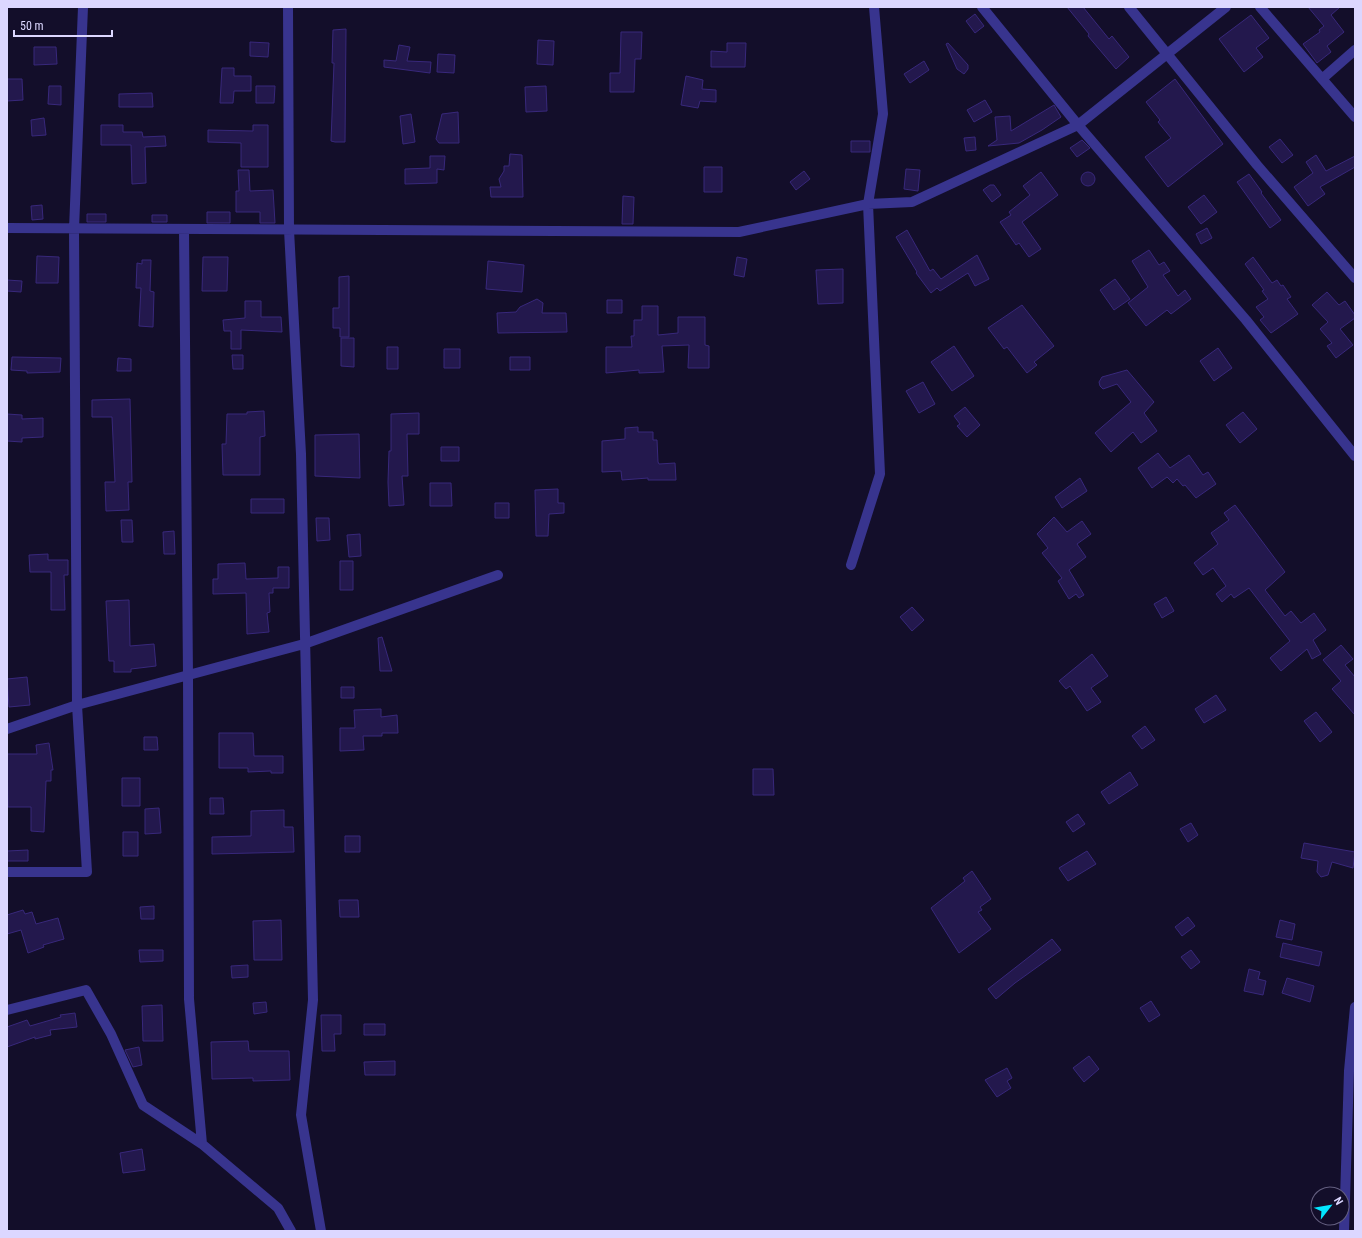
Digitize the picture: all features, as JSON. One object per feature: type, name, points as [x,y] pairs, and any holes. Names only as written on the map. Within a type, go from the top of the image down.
[{"type":"street","points":[[7,872],[87,872],[77,705],[74,229],[83,7]]},
{"type":"street","points":[[288,7],[288,230],[301,454],[313,1000],[301,1115],[321,1231]]},
{"type":"street","points":[[851,565],[880,474],[868,204],[883,114],[874,7]]},
{"type":"street","points":[[982,7],[1078,125],[1246,320],[1355,456]]},
{"type":"street","points":[[1129,7],[1166,55],[1257,165],[1355,278]]},
{"type":"street","points":[[7,228],[739,232],[868,204],[912,202],[1078,125],[1226,7]]},
{"type":"street","points":[[1260,7],[1355,117]]},
{"type":"street","points":[[1322,79],[1355,50]]},
{"type":"street","points":[[184,229],[189,999],[202,1144]]},
{"type":"street","points":[[7,729],[77,705],[304,644],[498,575]]},
{"type":"street","points":[[7,1010],[86,990],[111,1034],[143,1105],[202,1144],[278,1208],[291,1231]]},
{"type":"street","points":[[1344,1231],[1349,1071],[1355,1007]]},
{"type":"building","points":[[1067,7],[1083,7],[1109,39],[1112,36],[1129,57],[1116,69],[1088,36],[1089,34]]},
{"type":"building","points":[[1308,7],[1340,7],[1331,15],[1344,32],[1327,46],[1331,52],[1317,63],[1303,44],[1320,32],[1319,30],[1324,26]]},
{"type":"building","points":[[975,14],[984,26],[975,33],[966,21]]},
{"type":"building","points":[[1251,15],[1269,38],[1256,48],[1263,57],[1244,72],[1219,39]]},
{"type":"building","points":[[346,29],[345,142],[335,142],[331,141],[334,63],[332,63],[333,30]]},
{"type":"building","points":[[621,32],[642,32],[641,59],[635,59],[634,92],[610,92],[610,73],[620,73]]},
{"type":"building","points":[[538,40],[554,41],[553,65],[537,64]]},
{"type":"building","points":[[250,42],[269,43],[268,57],[250,56]]},
{"type":"building","points":[[727,43],[746,43],[745,67],[711,67],[711,51],[727,52]]},
{"type":"building","points":[[948,43],[968,65],[968,69],[964,74],[957,69],[946,44]]},
{"type":"building","points":[[399,45],[410,47],[407,61],[431,62],[430,73],[384,67],[384,60],[396,61]]},
{"type":"building","points":[[34,47],[56,47],[57,64],[34,65]]},
{"type":"building","points":[[438,54],[455,55],[454,73],[437,72]]},
{"type":"building","points":[[924,61],[929,70],[910,83],[904,74]]},
{"type":"building","points":[[222,68],[234,68],[234,76],[251,76],[251,91],[234,91],[233,103],[220,103]]},
{"type":"building","points":[[686,76],[703,80],[702,89],[716,90],[716,102],[700,101],[698,108],[681,105]]},
{"type":"building","points":[[7,79],[22,79],[23,100],[7,101]]},
{"type":"building","points":[[1175,79],[1223,144],[1168,187],[1145,157],[1171,138],[1158,122],[1160,120],[1146,102]]},
{"type":"building","points":[[49,86],[61,86],[61,105],[48,104]]},
{"type":"building","points":[[256,86],[275,86],[274,103],[256,103]]},
{"type":"building","points":[[546,86],[547,111],[526,112],[525,87]]},
{"type":"building","points":[[152,93],[153,107],[119,107],[119,94]]},
{"type":"building","points":[[985,100],[992,112],[974,122],[967,110]]},
{"type":"building","points":[[1054,105],[1061,117],[1042,130],[1019,143],[988,146],[997,140],[995,117],[1010,116],[1011,131]]},
{"type":"building","points":[[458,112],[459,143],[439,143],[436,139],[442,114]]},
{"type":"building","points":[[411,114],[415,142],[403,144],[400,116]]},
{"type":"building","points":[[44,118],[46,135],[32,136],[31,120]]},
{"type":"building","points":[[101,125],[123,125],[123,132],[142,132],[143,137],[165,136],[166,146],[145,147],[146,183],[132,184],[131,145],[101,145]]},
{"type":"building","points":[[253,125],[268,125],[268,167],[241,167],[241,143],[208,142],[208,130],[253,131]]},
{"type":"building","points":[[975,137],[976,150],[966,151],[964,138]]},
{"type":"building","points":[[1280,139],[1293,155],[1282,163],[1269,147]]},
{"type":"building","points":[[1082,140],[1090,148],[1077,157],[1070,148]]},
{"type":"building","points":[[851,141],[870,141],[870,152],[851,152]]},
{"type":"building","points":[[510,154],[522,155],[523,197],[491,197],[490,187],[501,187],[499,179],[504,171],[504,166],[509,166]]},
{"type":"building","points":[[1316,155],[1326,171],[1355,156],[1355,167],[1320,187],[1325,194],[1308,206],[1294,187],[1313,173],[1306,162]]},
{"type":"building","points":[[430,156],[445,156],[444,170],[437,169],[437,183],[405,184],[405,169],[430,168]]},
{"type":"building","points":[[704,167],[722,167],[722,192],[704,192]]},
{"type":"building","points":[[906,169],[920,170],[918,191],[904,189]]},
{"type":"building","points":[[238,170],[249,170],[250,191],[273,190],[275,223],[260,223],[260,212],[236,212],[236,191],[239,191]]},
{"type":"building","points":[[804,171],[810,179],[796,190],[790,182]]},
{"type":"building","points":[[1041,172],[1058,195],[1022,222],[1041,249],[1029,257],[1019,243],[1016,245],[1000,222],[1011,215],[1009,212],[1030,195],[1023,186]]},
{"type":"building","points":[[1088,172],[1093,174],[1095,179],[1093,184],[1088,186],[1083,184],[1081,179],[1083,174]]},
{"type":"building","points":[[1249,174],[1281,220],[1270,228],[1237,182]]},
{"type":"building","points":[[990,185],[994,185],[1001,195],[992,202],[983,190]]},
{"type":"building","points":[[1204,195],[1217,212],[1201,224],[1188,207]]},
{"type":"building","points":[[623,196],[634,197],[633,224],[622,224]]},
{"type":"building","points":[[42,205],[43,219],[32,220],[31,206]]},
{"type":"building","points":[[207,212],[230,212],[230,223],[207,223]]},
{"type":"building","points":[[87,214],[106,214],[106,222],[87,222]]},
{"type":"building","points":[[152,215],[167,215],[167,222],[152,222]]},
{"type":"building","points":[[1207,228],[1212,238],[1201,244],[1196,234]]},
{"type":"building","points":[[907,230],[930,271],[933,269],[941,279],[977,255],[989,279],[975,286],[968,273],[940,291],[937,288],[931,293],[916,273],[917,272],[896,237]]},
{"type":"building","points":[[1149,250],[1159,265],[1164,262],[1170,271],[1163,275],[1178,296],[1185,290],[1191,299],[1171,314],[1167,310],[1146,326],[1128,303],[1148,287],[1132,261]]},
{"type":"building","points":[[37,256],[59,257],[58,283],[36,283]]},
{"type":"building","points":[[203,257],[228,257],[227,291],[202,291]]},
{"type":"building","points":[[737,257],[747,259],[744,277],[734,275]]},
{"type":"building","points":[[1253,257],[1272,283],[1277,280],[1281,286],[1283,285],[1291,297],[1287,299],[1298,314],[1271,333],[1260,320],[1264,317],[1256,307],[1268,299],[1262,291],[1264,290],[1245,264]]},
{"type":"building","points":[[142,260],[151,260],[150,291],[154,292],[153,327],[139,326],[141,288],[136,288],[137,263],[142,264]]},
{"type":"building","points":[[488,261],[524,265],[522,292],[486,289]]},
{"type":"building","points":[[843,269],[843,303],[818,304],[816,270]]},
{"type":"building","points":[[349,276],[349,337],[340,337],[340,328],[333,328],[333,308],[339,308],[339,277]]},
{"type":"building","points":[[1115,279],[1130,299],[1114,310],[1100,290]]},
{"type":"building","points":[[7,280],[22,281],[21,292],[7,291]]},
{"type":"building","points":[[1327,292],[1339,305],[1345,301],[1355,315],[1355,318],[1340,329],[1353,345],[1336,358],[1327,346],[1332,343],[1320,329],[1328,322],[1312,305]]},
{"type":"building","points":[[537,299],[543,303],[542,313],[566,313],[567,332],[498,333],[497,313],[516,312],[520,307]]},
{"type":"building","points":[[607,300],[622,300],[622,313],[607,313]]},
{"type":"building","points":[[245,301],[261,301],[261,317],[281,317],[282,332],[241,330],[241,349],[231,349],[231,331],[224,331],[223,320],[245,318]]},
{"type":"building","points":[[1022,305],[1054,346],[1034,362],[1037,365],[1027,373],[1007,347],[1004,349],[988,328]]},
{"type":"building","points":[[642,306],[658,306],[658,335],[678,333],[678,317],[705,317],[705,345],[709,346],[709,368],[688,368],[689,345],[662,346],[664,372],[639,373],[639,370],[606,373],[606,347],[632,347],[631,336],[634,336],[634,320],[642,320]]},
{"type":"building","points":[[341,338],[354,338],[354,367],[341,366]]},
{"type":"building","points":[[954,346],[974,376],[952,391],[931,362]]},
{"type":"building","points":[[387,347],[398,347],[398,369],[387,369]]},
{"type":"building","points":[[1218,348],[1232,368],[1214,381],[1200,361]]},
{"type":"building","points":[[444,349],[460,349],[460,368],[444,368]]},
{"type":"building","points":[[232,355],[243,355],[243,369],[233,369]]},
{"type":"building","points":[[12,357],[61,358],[60,372],[27,373],[27,371],[11,370]]},
{"type":"building","points":[[510,357],[530,357],[530,370],[510,370]]},
{"type":"building","points":[[118,358],[131,359],[131,371],[117,371]]},
{"type":"building","points":[[1127,370],[1154,402],[1144,413],[1157,431],[1141,443],[1133,432],[1111,452],[1095,433],[1131,402],[1117,384],[1103,389],[1099,382],[1102,377]]},
{"type":"building","points":[[923,382],[935,404],[919,413],[906,391]]},
{"type":"building","points":[[130,399],[132,482],[128,482],[129,510],[106,511],[105,482],[115,482],[112,417],[92,417],[92,400]]},
{"type":"building","points":[[965,407],[980,425],[967,437],[957,426],[960,424],[954,416]]},
{"type":"building","points":[[264,411],[265,436],[260,437],[260,475],[223,475],[222,444],[226,444],[227,414],[247,414],[247,412]]},
{"type":"building","points":[[1243,412],[1257,429],[1240,443],[1226,425]]},
{"type":"building","points":[[419,413],[419,434],[407,434],[408,476],[402,476],[404,505],[389,506],[388,482],[389,451],[391,451],[391,414]]},
{"type":"building","points":[[7,414],[22,415],[22,419],[43,418],[43,437],[22,438],[22,442],[7,441]]},
{"type":"building","points":[[638,427],[638,432],[653,432],[653,440],[657,440],[658,462],[659,464],[675,463],[676,480],[648,480],[648,478],[622,480],[621,471],[602,472],[602,441],[625,439],[625,428]]},
{"type":"building","points":[[359,434],[360,478],[315,476],[315,435]]},
{"type":"building","points":[[441,447],[459,447],[459,461],[441,461]]},
{"type":"building","points":[[1158,453],[1170,468],[1189,455],[1203,475],[1208,472],[1216,484],[1196,498],[1185,485],[1183,486],[1177,479],[1173,483],[1167,477],[1152,488],[1138,468]]},
{"type":"building","points":[[1080,478],[1087,491],[1062,508],[1055,497]]},
{"type":"building","points":[[430,483],[451,483],[452,506],[430,506]]},
{"type":"building","points":[[558,489],[558,503],[564,503],[564,513],[549,514],[548,536],[536,536],[535,490]]},
{"type":"building","points":[[251,499],[284,499],[284,513],[251,513]]},
{"type":"building","points":[[495,503],[509,503],[509,518],[495,518]]},
{"type":"building","points":[[1235,505],[1285,572],[1265,590],[1285,616],[1291,611],[1301,623],[1314,613],[1326,630],[1313,640],[1321,654],[1312,659],[1307,649],[1281,671],[1270,658],[1290,641],[1249,588],[1234,598],[1231,594],[1222,602],[1216,594],[1226,586],[1213,568],[1203,575],[1194,563],[1218,544],[1211,533],[1229,520],[1224,513]]},
{"type":"building","points":[[1054,517],[1067,532],[1082,521],[1091,534],[1077,544],[1086,557],[1069,570],[1084,595],[1079,598],[1076,594],[1069,599],[1058,581],[1062,578],[1042,553],[1048,548],[1037,534]]},
{"type":"building","points":[[316,518],[329,518],[330,540],[317,541]]},
{"type":"building","points":[[121,520],[132,520],[133,542],[122,542]]},
{"type":"building","points":[[174,531],[175,554],[164,554],[163,532]]},
{"type":"building","points":[[360,534],[361,556],[349,557],[347,535]]},
{"type":"building","points":[[48,554],[48,560],[68,560],[68,575],[64,575],[65,610],[51,610],[51,572],[30,572],[29,555]]},
{"type":"building","points":[[340,561],[353,561],[353,590],[340,590]]},
{"type":"building","points":[[245,563],[246,579],[278,578],[278,567],[289,567],[289,588],[273,588],[273,593],[269,593],[270,612],[267,613],[269,632],[247,634],[246,593],[213,594],[213,579],[218,579],[218,564]]},
{"type":"building","points":[[1166,597],[1174,611],[1162,618],[1154,604]]},
{"type":"building","points":[[129,600],[130,646],[154,644],[156,666],[131,669],[131,672],[114,672],[114,661],[109,661],[106,601]]},
{"type":"building","points":[[912,607],[924,620],[912,631],[900,617]]},
{"type":"building","points":[[382,637],[392,671],[380,671],[378,638]]},
{"type":"building","points":[[1341,645],[1353,659],[1345,665],[1355,677],[1355,715],[1332,689],[1341,681],[1323,660]]},
{"type":"building","points":[[1092,654],[1108,676],[1091,688],[1101,702],[1087,711],[1070,686],[1066,689],[1059,681]]},
{"type":"building","points":[[27,677],[30,705],[9,707],[7,679]]},
{"type":"building","points":[[341,687],[354,687],[354,698],[341,698]]},
{"type":"building","points":[[1216,695],[1226,710],[1204,723],[1195,709]]},
{"type":"building","points":[[381,709],[381,717],[397,715],[398,733],[382,733],[382,736],[363,736],[364,750],[340,751],[340,728],[355,728],[354,710]]},
{"type":"building","points":[[1316,712],[1332,732],[1320,742],[1304,721]]},
{"type":"building","points":[[1145,726],[1155,740],[1142,749],[1132,736]]},
{"type":"building","points":[[219,733],[253,733],[254,756],[283,756],[283,773],[271,773],[271,771],[248,772],[248,768],[219,768]]},
{"type":"building","points":[[144,737],[157,737],[158,750],[144,750]]},
{"type":"building","points":[[49,743],[53,770],[51,770],[51,781],[46,781],[44,832],[31,831],[31,807],[8,807],[7,754],[37,754],[36,745]]},
{"type":"building","points":[[753,769],[773,769],[774,795],[753,795]]},
{"type":"building","points":[[1130,772],[1138,785],[1109,804],[1101,792]]},
{"type":"building","points":[[122,778],[140,778],[140,806],[122,806]]},
{"type":"building","points":[[210,798],[223,798],[224,814],[210,814]]},
{"type":"building","points":[[159,808],[161,833],[145,834],[145,809]]},
{"type":"building","points":[[284,810],[284,827],[293,827],[294,852],[212,854],[212,837],[251,836],[251,811]]},
{"type":"building","points":[[1078,814],[1085,824],[1073,832],[1066,822]]},
{"type":"building","points":[[1191,823],[1198,835],[1188,842],[1180,829]]},
{"type":"building","points":[[123,832],[138,832],[138,856],[123,856]]},
{"type":"building","points":[[345,836],[360,836],[360,852],[345,852]]},
{"type":"building","points":[[1304,843],[1355,852],[1353,868],[1332,862],[1328,875],[1321,877],[1317,872],[1318,861],[1301,858]]},
{"type":"building","points":[[28,850],[28,861],[7,861],[7,851]]},
{"type":"building","points":[[1087,851],[1096,864],[1068,881],[1059,868]]},
{"type":"building","points":[[972,871],[991,899],[980,907],[982,910],[978,912],[991,929],[959,953],[931,908],[965,881],[963,878]]},
{"type":"building","points":[[339,900],[358,900],[359,917],[340,917]]},
{"type":"building","points":[[154,906],[154,919],[141,919],[140,907]]},
{"type":"building","points":[[23,910],[25,914],[32,912],[36,924],[58,918],[64,939],[43,945],[44,947],[28,953],[21,930],[7,934],[7,915]]},
{"type":"building","points":[[1188,917],[1195,926],[1182,936],[1175,927]]},
{"type":"building","points":[[281,920],[282,960],[254,960],[253,921]]},
{"type":"building","points":[[1280,920],[1295,924],[1292,940],[1276,937]]},
{"type":"building","points":[[1052,939],[1061,950],[1015,983],[996,999],[988,989]]},
{"type":"building","points":[[1283,943],[1322,952],[1319,966],[1280,957]]},
{"type":"building","points":[[139,950],[163,950],[163,961],[140,962]]},
{"type":"building","points":[[1191,950],[1200,962],[1191,969],[1181,957]]},
{"type":"building","points":[[248,965],[248,977],[232,978],[231,966]]},
{"type":"building","points":[[1249,969],[1260,972],[1258,979],[1266,981],[1263,995],[1244,991]]},
{"type":"building","points":[[1287,978],[1314,986],[1310,1002],[1282,993]]},
{"type":"building","points":[[1151,1001],[1160,1015],[1149,1022],[1140,1008]]},
{"type":"building","points":[[266,1002],[267,1012],[254,1014],[253,1003]]},
{"type":"building","points":[[162,1005],[163,1041],[143,1041],[142,1006]]},
{"type":"building","points":[[75,1013],[77,1027],[50,1030],[51,1035],[35,1039],[35,1037],[7,1047],[7,1027],[27,1020],[30,1026],[61,1017],[60,1015]]},
{"type":"building","points":[[321,1015],[341,1015],[341,1034],[334,1034],[335,1051],[322,1051]]},
{"type":"building","points":[[364,1024],[385,1024],[385,1035],[364,1035]]},
{"type":"building","points":[[248,1041],[249,1051],[289,1051],[290,1080],[253,1081],[253,1078],[212,1079],[211,1042]]},
{"type":"building","points":[[139,1047],[142,1065],[133,1067],[125,1050]]},
{"type":"building","points":[[1089,1056],[1099,1069],[1084,1082],[1073,1068]]},
{"type":"building","points":[[395,1061],[395,1075],[365,1075],[364,1062]]},
{"type":"building","points":[[1007,1068],[1012,1078],[1007,1081],[1011,1088],[997,1097],[985,1080]]},
{"type":"building","points":[[142,1149],[145,1170],[123,1173],[120,1153]]}]
